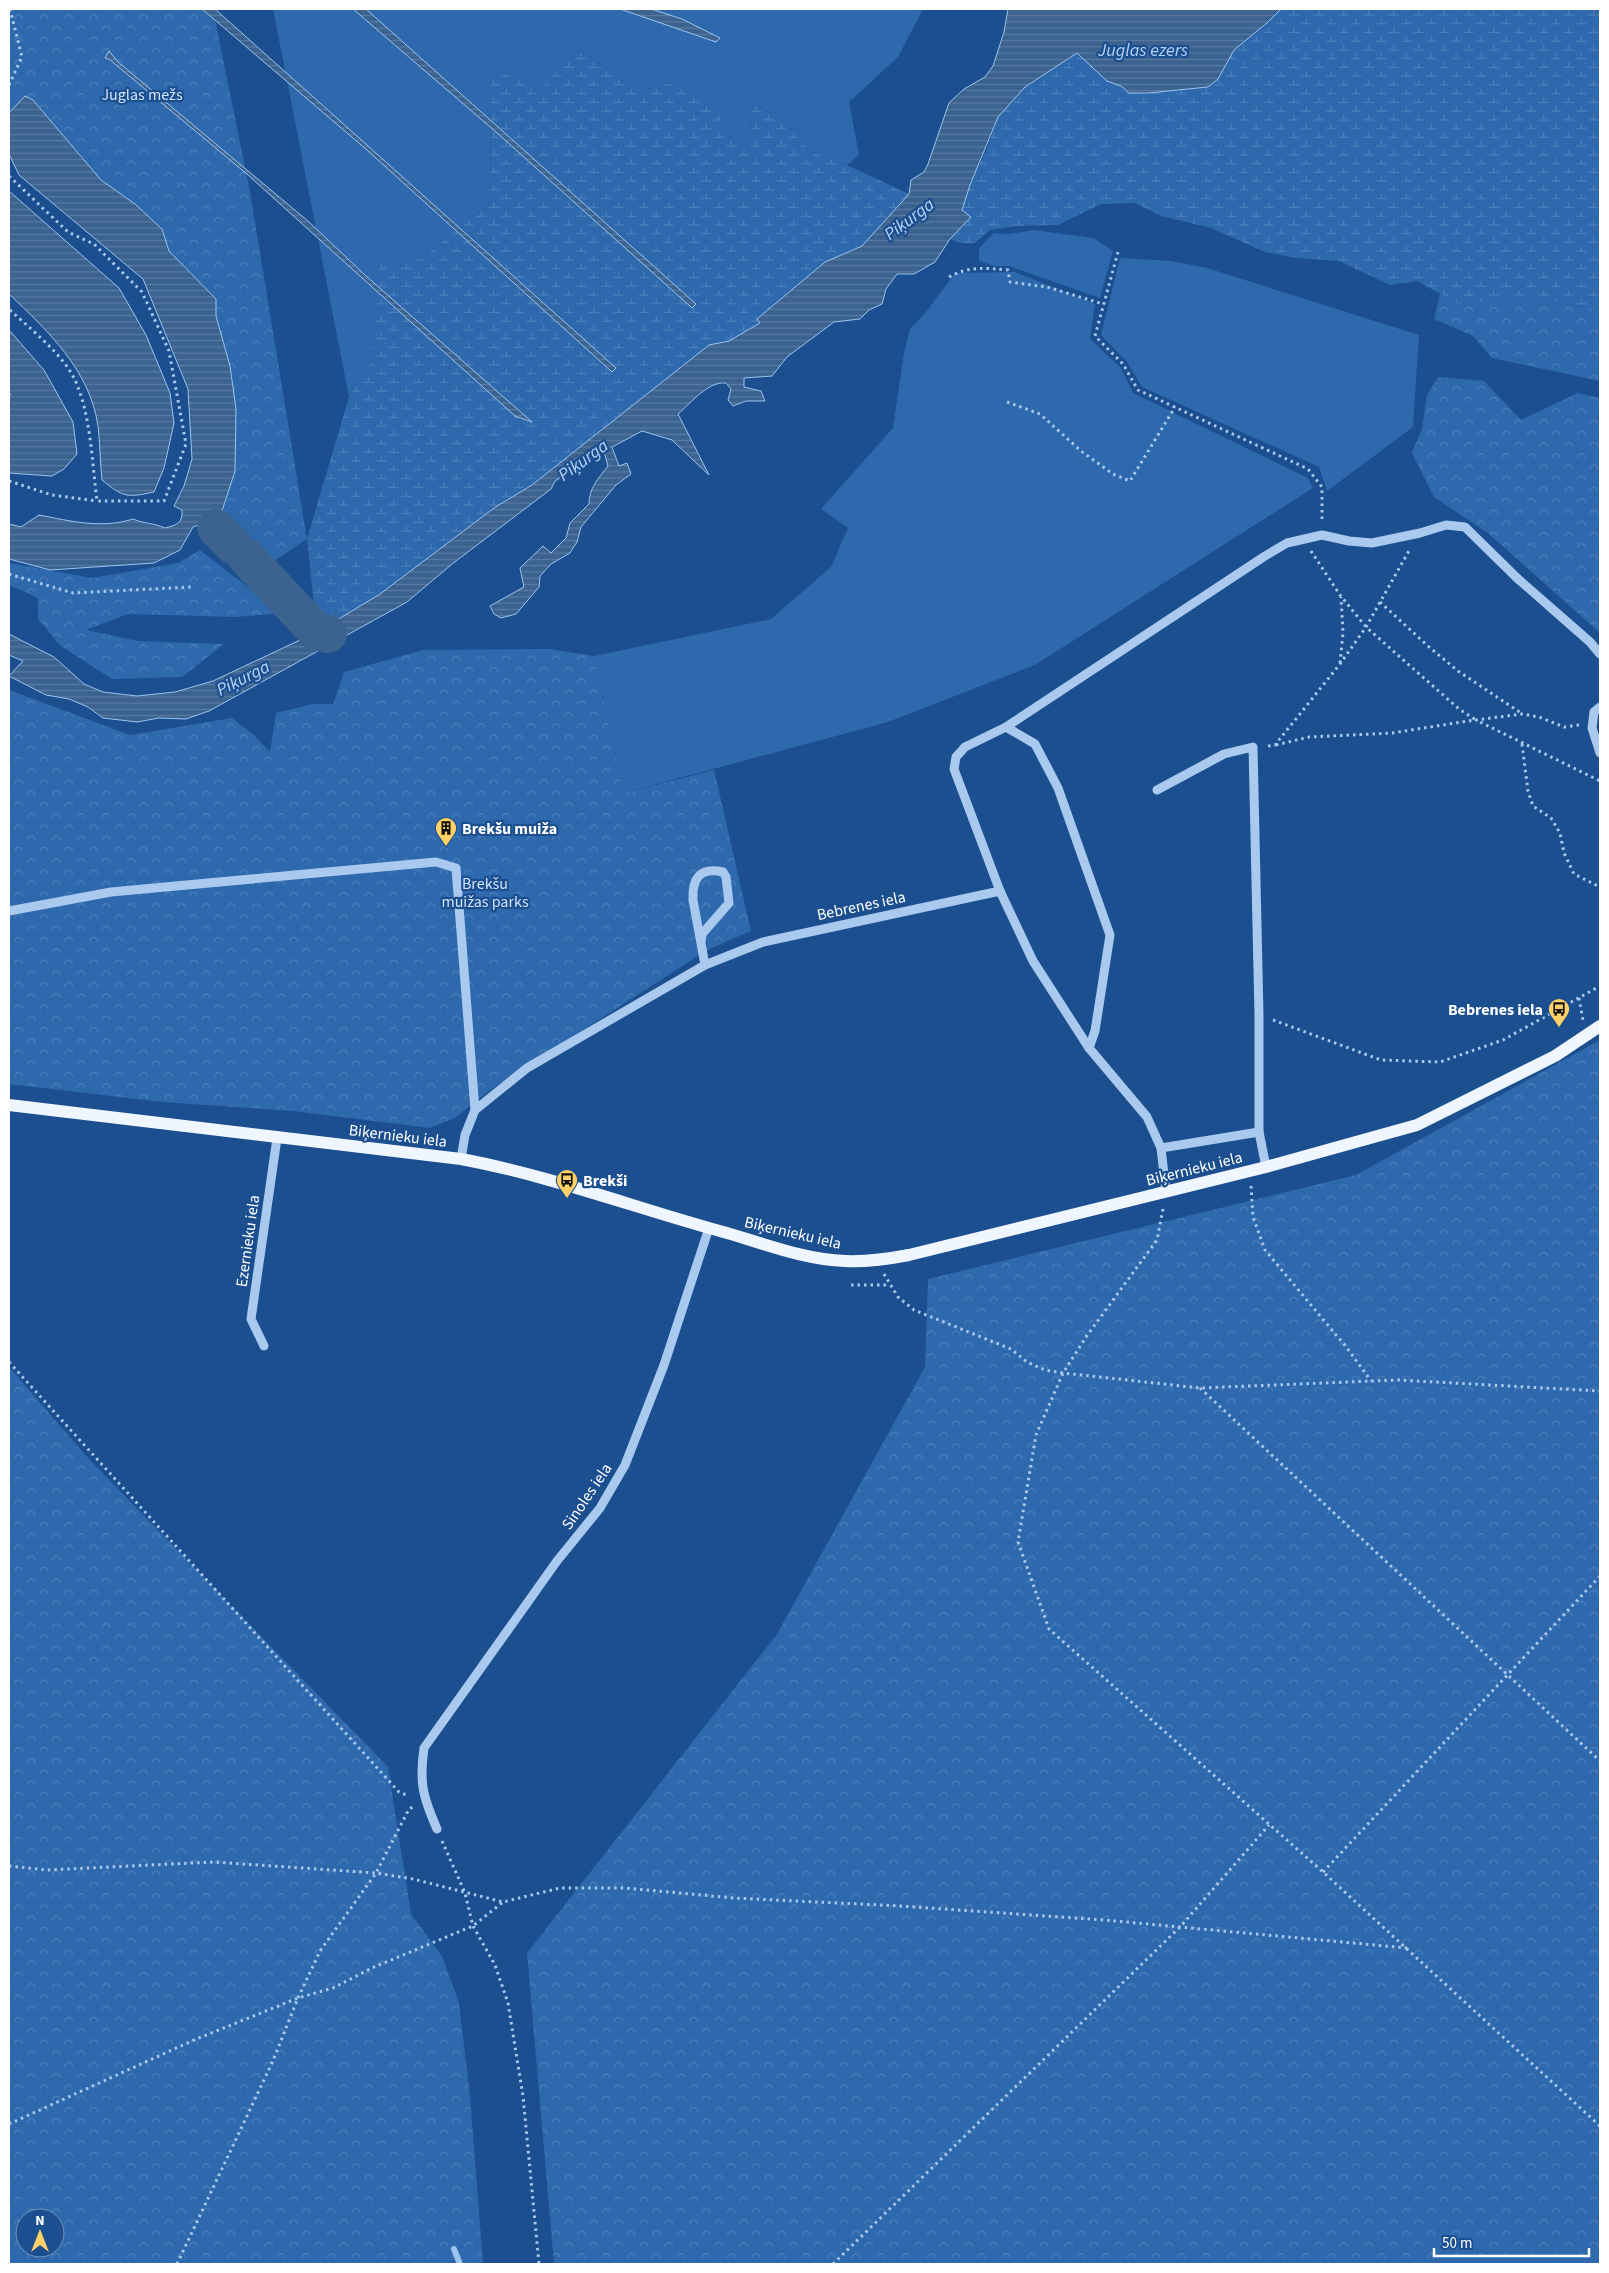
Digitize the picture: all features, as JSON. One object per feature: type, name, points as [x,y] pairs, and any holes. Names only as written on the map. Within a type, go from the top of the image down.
[{"type":"main road","name":"Biķernieku iela","points":[[9,1105],[461,1159],[507,1168],[817,1258],[844,1261],[876,1261],[909,1255],[1266,1167],[1417,1124],[1555,1056],[1600,1026]]},
{"type":"street","points":[[1166,1192],[1161,1148],[1148,1117],[1089,1048],[1033,961],[1000,891],[954,769],[956,757],[965,747],[1006,727],[1265,556],[1287,543],[1322,534],[1349,541],[1372,544],[1420,534],[1446,525],[1465,527],[1517,578],[1590,642],[1600,654]]},
{"type":"street","points":[[1600,706],[1594,712],[1592,728],[1600,753]]},
{"type":"street","points":[[1006,727],[1035,744],[1058,788],[1110,936],[1095,1031],[1089,1048]]},
{"type":"street","points":[[1157,790],[1224,754],[1253,747],[1258,1015],[1258,1132],[1266,1167]]},
{"type":"street","points":[[9,911],[111,892],[436,862],[456,868],[476,1110]]},
{"type":"street","points":[[700,942],[702,934],[729,903],[726,877],[722,872],[702,873],[694,880],[693,900],[700,942],[705,965]]},
{"type":"street","name":"Bebrenes iela","points":[[461,1159],[465,1134],[476,1110],[527,1068],[705,965],[763,942],[1000,891]]},
{"type":"street","points":[[1161,1148],[1258,1132]]},
{"type":"street","name":"Ezernieku iela","points":[[264,1346],[251,1319],[276,1138]]},
{"type":"street","name":"Sinoles iela","points":[[425,1801],[420,1774],[424,1748],[557,1561],[600,1508],[625,1465],[664,1365],[709,1228]]},
{"type":"street","points":[[425,1801],[437,1829]]},
{"type":"path","points":[[9,85],[22,58],[10,9]]},
{"type":"path","points":[[9,176],[68,232],[94,244],[142,292],[169,351],[186,444],[164,502],[97,502],[52,495],[9,481]]},
{"type":"path","points":[[1118,252],[1095,336],[1123,364],[1138,390],[1308,469],[1322,487],[1322,534]]},
{"type":"path","points":[[949,277],[960,271],[976,267],[1008,270],[1010,282],[1047,287],[1103,304]]},
{"type":"path","points":[[9,309],[54,351],[74,379],[87,422],[97,502]]},
{"type":"path","points":[[1006,402],[1040,414],[1081,451],[1113,474],[1130,481],[1175,407]]},
{"type":"path","points":[[1275,745],[1340,664],[1366,627],[1420,534]]},
{"type":"path","points":[[1302,538],[1340,595],[1366,627],[1459,709],[1476,720],[1600,781]]},
{"type":"path","points":[[9,574],[73,593],[191,587]]},
{"type":"path","points":[[1340,595],[1343,633],[1340,664]]},
{"type":"path","points":[[1380,602],[1436,653],[1522,714]]},
{"type":"path","points":[[1253,747],[1275,745],[1309,737],[1392,733],[1522,714],[1539,717],[1564,727],[1582,724],[1592,728]]},
{"type":"path","points":[[1522,743],[1528,791],[1533,806],[1551,818],[1560,833],[1564,854],[1574,874],[1600,888]]},
{"type":"path","points":[[1258,1015],[1381,1060],[1440,1062],[1503,1040],[1600,986]]},
{"type":"path","points":[[1250,1171],[1254,1217],[1265,1250],[1347,1348],[1371,1381]]},
{"type":"path","points":[[1166,1192],[1157,1240],[1086,1337],[1063,1373],[1036,1435],[1018,1542],[1049,1629],[1323,1872],[1600,2126]]},
{"type":"path","points":[[876,1261],[898,1297],[914,1310],[1011,1349],[1027,1362],[1045,1370],[1200,1388],[1398,1380],[1600,1391]]},
{"type":"path","points":[[851,1285],[890,1285]]},
{"type":"path","points":[[9,1362],[399,1792],[425,1801]]},
{"type":"path","points":[[1200,1388],[1600,1761]]},
{"type":"path","points":[[1323,1872],[1600,1576]]},
{"type":"path","points":[[177,2264],[272,2063],[298,1998],[320,1951],[376,1873],[409,1809],[425,1801]]},
{"type":"path","points":[[833,2264],[1180,1928],[1268,1825]]},
{"type":"path","points":[[437,1829],[466,1893],[473,1926],[495,1965],[508,2003],[523,2096],[539,2264]]},
{"type":"path","points":[[9,1866],[47,1870],[212,1862],[376,1873],[413,1879],[503,1902]]},
{"type":"path","points":[[9,2124],[194,2040],[298,1998],[333,1988],[374,1967],[473,1926],[503,1902],[560,1888],[625,1888],[734,1898],[919,1908],[1407,1948]]},
{"type":"green space","name":"Juglas mežs","points":[[9,9],[213,9],[250,192],[307,539],[267,566],[222,538],[221,514],[235,471],[236,409],[230,366],[216,316],[216,299],[169,251],[161,229],[135,204],[101,180],[33,100],[9,113]]},
{"type":"green space","points":[[273,9],[923,9],[898,57],[849,102],[859,155],[847,165],[809,151],[776,113],[751,105],[750,142],[734,144],[710,100],[666,83],[633,88],[581,50],[558,59],[545,87],[491,69],[490,203],[421,259],[380,264],[370,363],[349,397]]},
{"type":"green space","points":[[1281,9],[1600,9],[1600,310],[1548,300],[1494,300],[1462,306],[1417,281],[1390,285],[1339,261],[1296,258],[1265,252],[1211,228],[1161,216],[1135,203],[1101,204],[1058,225],[1016,226],[990,230],[975,243],[960,243],[950,239],[970,217],[962,210],[970,185],[987,148],[998,117],[1025,87],[1077,53],[1107,81],[1121,86],[1129,93],[1208,87],[1218,79],[1234,50]]},
{"type":"green space","points":[[581,50],[633,88],[666,83],[711,100],[734,144],[750,142],[751,105],[776,113],[809,151],[847,165],[909,194],[862,246],[848,251],[757,319],[760,323],[729,341],[709,345],[532,485],[494,508],[380,594],[317,632],[307,539],[349,397],[370,363],[379,263],[421,259],[490,203],[491,69],[544,87],[558,59]]},
{"type":"green space","points":[[1034,230],[1093,238],[1113,251],[1100,298],[1009,266],[994,266],[979,261],[979,248],[994,233],[1009,234]]},
{"type":"green space","points":[[1120,258],[1171,261],[1207,268],[1419,335],[1413,427],[1327,491],[1319,467],[1142,387],[1127,362],[1101,335]]},
{"type":"green space","points":[[1015,272],[1095,304],[1090,339],[1121,368],[1133,393],[1308,478],[1313,488],[1035,665],[888,722],[624,793],[594,656],[771,619],[831,567],[848,528],[821,509],[893,428],[904,353],[910,329],[926,312],[955,273]]},
{"type":"green space","points":[[1440,294],[1462,306],[1494,300],[1548,300],[1600,310],[1600,381],[1492,358],[1473,336],[1434,319]]},
{"type":"green space","points":[[1438,377],[1484,381],[1521,420],[1578,393],[1600,398],[1600,633],[1488,533],[1434,497],[1412,453],[1422,429],[1427,395]]},
{"type":"green space","points":[[200,550],[281,613],[236,617],[128,614],[86,630],[138,641],[224,644],[182,677],[112,679],[61,646],[38,619],[38,598],[9,585],[9,563],[92,578],[178,563]]},
{"type":"green space","name":"Brekšu muižas parks","points":[[549,649],[594,656],[624,793],[714,770],[751,931],[707,950],[493,1088],[455,1118],[430,1128],[293,1111],[162,1102],[9,1084],[9,690],[130,735],[232,718],[254,735],[270,752],[276,713],[313,704],[333,704],[344,672],[423,650]]},
{"type":"green space","points":[[1600,1040],[1600,2264],[554,2264],[527,1953],[777,1634],[925,1367],[928,1279],[1356,1175]]},
{"type":"green space","points":[[9,1367],[89,1459],[388,1767],[411,1914],[442,1956],[459,2003],[470,2096],[483,2264],[9,2264]]},
{"type":"water","points":[[202,9],[215,9],[616,368],[612,372],[367,150]]},
{"type":"water","points":[[353,9],[366,9],[696,304],[692,308],[496,132]]},
{"type":"water","points":[[620,9],[651,9],[682,19],[720,38],[716,42]]},
{"type":"water","points":[[1008,9],[1281,9],[1234,50],[1218,79],[1208,87],[1129,93],[1121,86],[1107,81],[1077,53],[1025,87],[998,117],[970,185],[962,210],[971,217],[950,239],[935,262],[914,274],[897,274],[886,289],[882,304],[869,310],[860,319],[834,322],[787,357],[772,376],[744,378],[744,387],[761,391],[765,401],[746,401],[733,406],[728,400],[731,389],[726,383],[719,383],[706,389],[678,414],[709,475],[672,440],[642,431],[612,447],[619,466],[627,463],[631,474],[616,485],[581,527],[577,542],[570,553],[551,564],[540,576],[539,587],[516,614],[501,618],[494,614],[490,606],[524,587],[520,568],[543,546],[551,553],[566,538],[570,523],[589,504],[592,488],[608,466],[604,451],[555,481],[551,489],[452,564],[407,602],[209,711],[186,719],[159,718],[137,722],[103,718],[88,707],[69,699],[46,695],[9,676],[23,661],[9,655],[9,634],[54,657],[84,684],[103,692],[137,696],[175,692],[213,681],[317,632],[380,594],[494,508],[532,485],[709,345],[729,341],[760,323],[757,319],[825,262],[862,246],[909,194],[911,180],[924,172],[949,103],[964,89],[985,77],[993,66],[1004,32]]},
{"type":"water","points":[[109,51],[118,62],[309,222],[366,276],[532,422],[515,416],[248,175],[109,59],[105,58]]},
{"type":"water","points":[[25,96],[33,100],[101,180],[135,204],[162,229],[169,251],[216,299],[216,316],[230,366],[236,409],[235,471],[221,514],[222,523],[216,528],[208,529],[202,524],[193,527],[180,550],[154,563],[50,570],[9,559],[9,524],[21,527],[39,515],[98,524],[133,519],[165,528],[178,523],[182,510],[174,506],[184,486],[192,459],[188,389],[143,279],[19,175],[9,154],[9,113]]},
{"type":"water","points":[[9,191],[119,288],[146,335],[170,393],[174,423],[164,468],[154,492],[125,495],[102,480],[98,426],[86,387],[65,352],[9,294]]},
{"type":"water","points":[[9,330],[44,370],[73,422],[77,454],[64,469],[52,476],[9,473],[9,394],[11,395],[9,392]]},
{"type":"waterway","points":[[216,528],[234,546]]},
{"type":"waterway","points":[[246,557],[317,632],[328,634]]},
{"type":"waterway","points":[[454,2249],[460,2264]]},
{"type":"place","name":"Brekšu muiža","points":[[446,847]]},
{"type":"place","name":"Bebrenes iela","points":[[1559,1028]]},
{"type":"place","name":"Brekši","points":[[567,1199]]},
{"type":"water label","name":"Juglas ezers","points":[[1143,50]]},
{"type":"water label","name":"Piķurga","points":[[909,219]]},
{"type":"water label","name":"Piķurga","points":[[583,460]]},
{"type":"water label","name":"Piķurga","points":[[243,678]]}]
